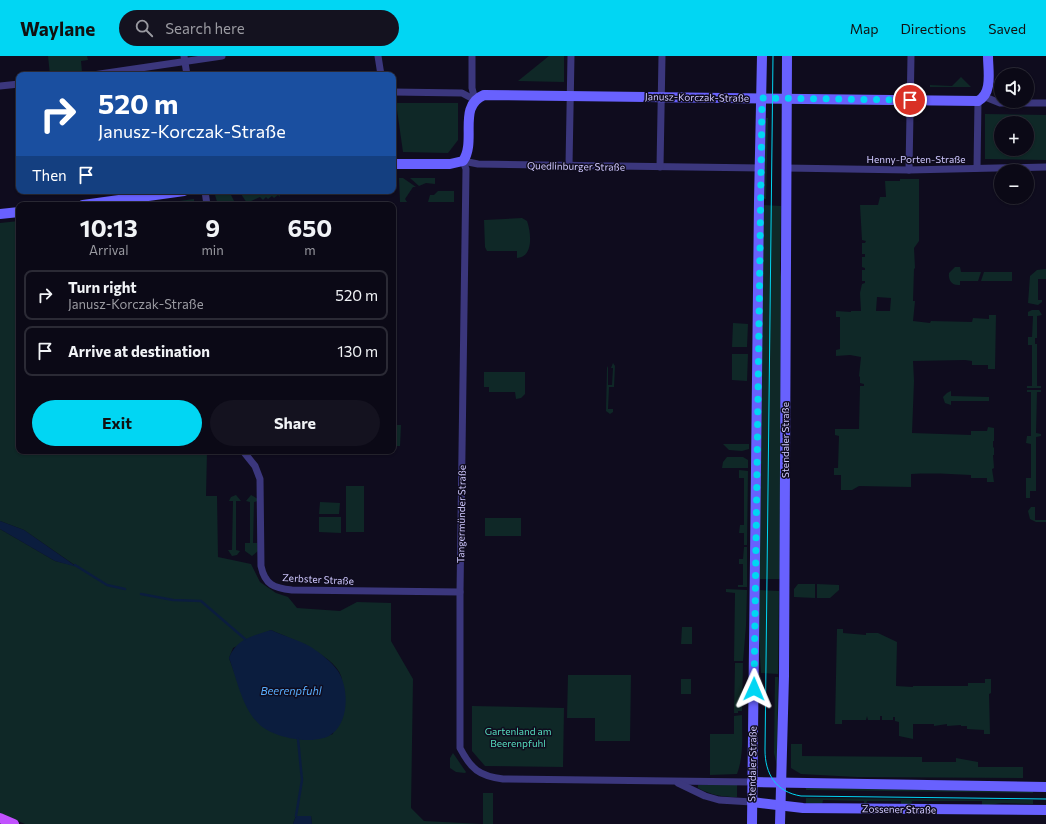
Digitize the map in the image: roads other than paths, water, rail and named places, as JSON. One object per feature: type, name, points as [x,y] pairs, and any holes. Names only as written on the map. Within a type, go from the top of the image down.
[{"type":"main road","name":"Stendaler Straße","points":[[752,824],[762,56]]},
{"type":"main road","name":"Stendaler Straße","points":[[780,824],[782,782],[787,56]]},
{"type":"main road","points":[[981,99],[988,90],[988,56]]},
{"type":"main road","name":"Janusz-Korczak-Straße","points":[[475,100],[489,95],[910,100],[981,99]]},
{"type":"main road","name":"Tangermünder Straße","points":[[463,161],[468,149],[470,107],[475,100]]},
{"type":"main road","name":"Quedlinburger Straße","points":[[396,164],[450,164],[463,161]]},
{"type":"main road","points":[[105,202],[162,194]]},
{"type":"main road","points":[[0,214],[16,212]]},
{"type":"main road","points":[[752,782],[1046,786]]},
{"type":"main road","name":"Zossener Straße","points":[[752,802],[803,808],[1046,810]]},
{"type":"main road","points":[[0,818],[14,824]]},
{"type":"street","points":[[110,72],[185,59],[222,56]]},
{"type":"street","points":[[378,56],[380,72]]},
{"type":"street","name":"Tangermünder Straße","points":[[472,56],[472,88],[475,100]]},
{"type":"street","points":[[569,165],[571,56]]},
{"type":"street","points":[[660,167],[662,56]]},
{"type":"street","points":[[909,170],[911,56]]},
{"type":"street","points":[[185,59],[187,72]]},
{"type":"street","points":[[0,86],[16,84]]},
{"type":"street","points":[[396,92],[462,93],[475,100]]},
{"type":"street","points":[[977,168],[981,99],[1000,103],[1046,104]]},
{"type":"street","name":"Tangermünder Straße","points":[[463,161],[466,169],[460,592],[460,748],[471,766],[483,775],[503,779],[752,782]]},
{"type":"street","name":"Quedlinburger Straße","points":[[463,161],[475,164],[761,168]]},
{"type":"street","name":"Henny-Porten-Straße","points":[[786,168],[909,170],[1046,167]]},
{"type":"street","name":"Zerbster Straße","points":[[245,454],[255,466],[260,479],[262,493],[261,566],[263,576],[271,585],[282,589],[292,590],[460,592]]},
{"type":"street","name":"Tangermünder Straße","points":[[674,781],[705,796],[719,800],[752,802]]},
{"type":"water","points":[[0,521],[24,530],[77,567],[55,561],[0,529]]},
{"type":"water","name":"Beerenpfuhl","points":[[271,630],[311,647],[329,661],[342,678],[346,704],[345,712],[338,727],[333,733],[326,737],[306,740],[284,737],[265,729],[248,710],[229,658],[236,646],[241,642],[252,636]]},
{"type":"water","points":[[296,816],[311,816],[312,824],[293,824]]},
{"type":"waterway","points":[[75,565],[107,585],[125,589]]},
{"type":"waterway","points":[[141,594],[173,600],[201,601],[245,639]]},
{"type":"waterway","points":[[296,816],[302,780],[298,739]]},
{"type":"tram line","points":[[773,56],[765,750],[767,767],[770,774],[779,786],[792,794],[801,796],[1046,799]]},
{"type":"park label","name":"Gartenland am Beerenpfuhl","points":[[518,736]]}]
